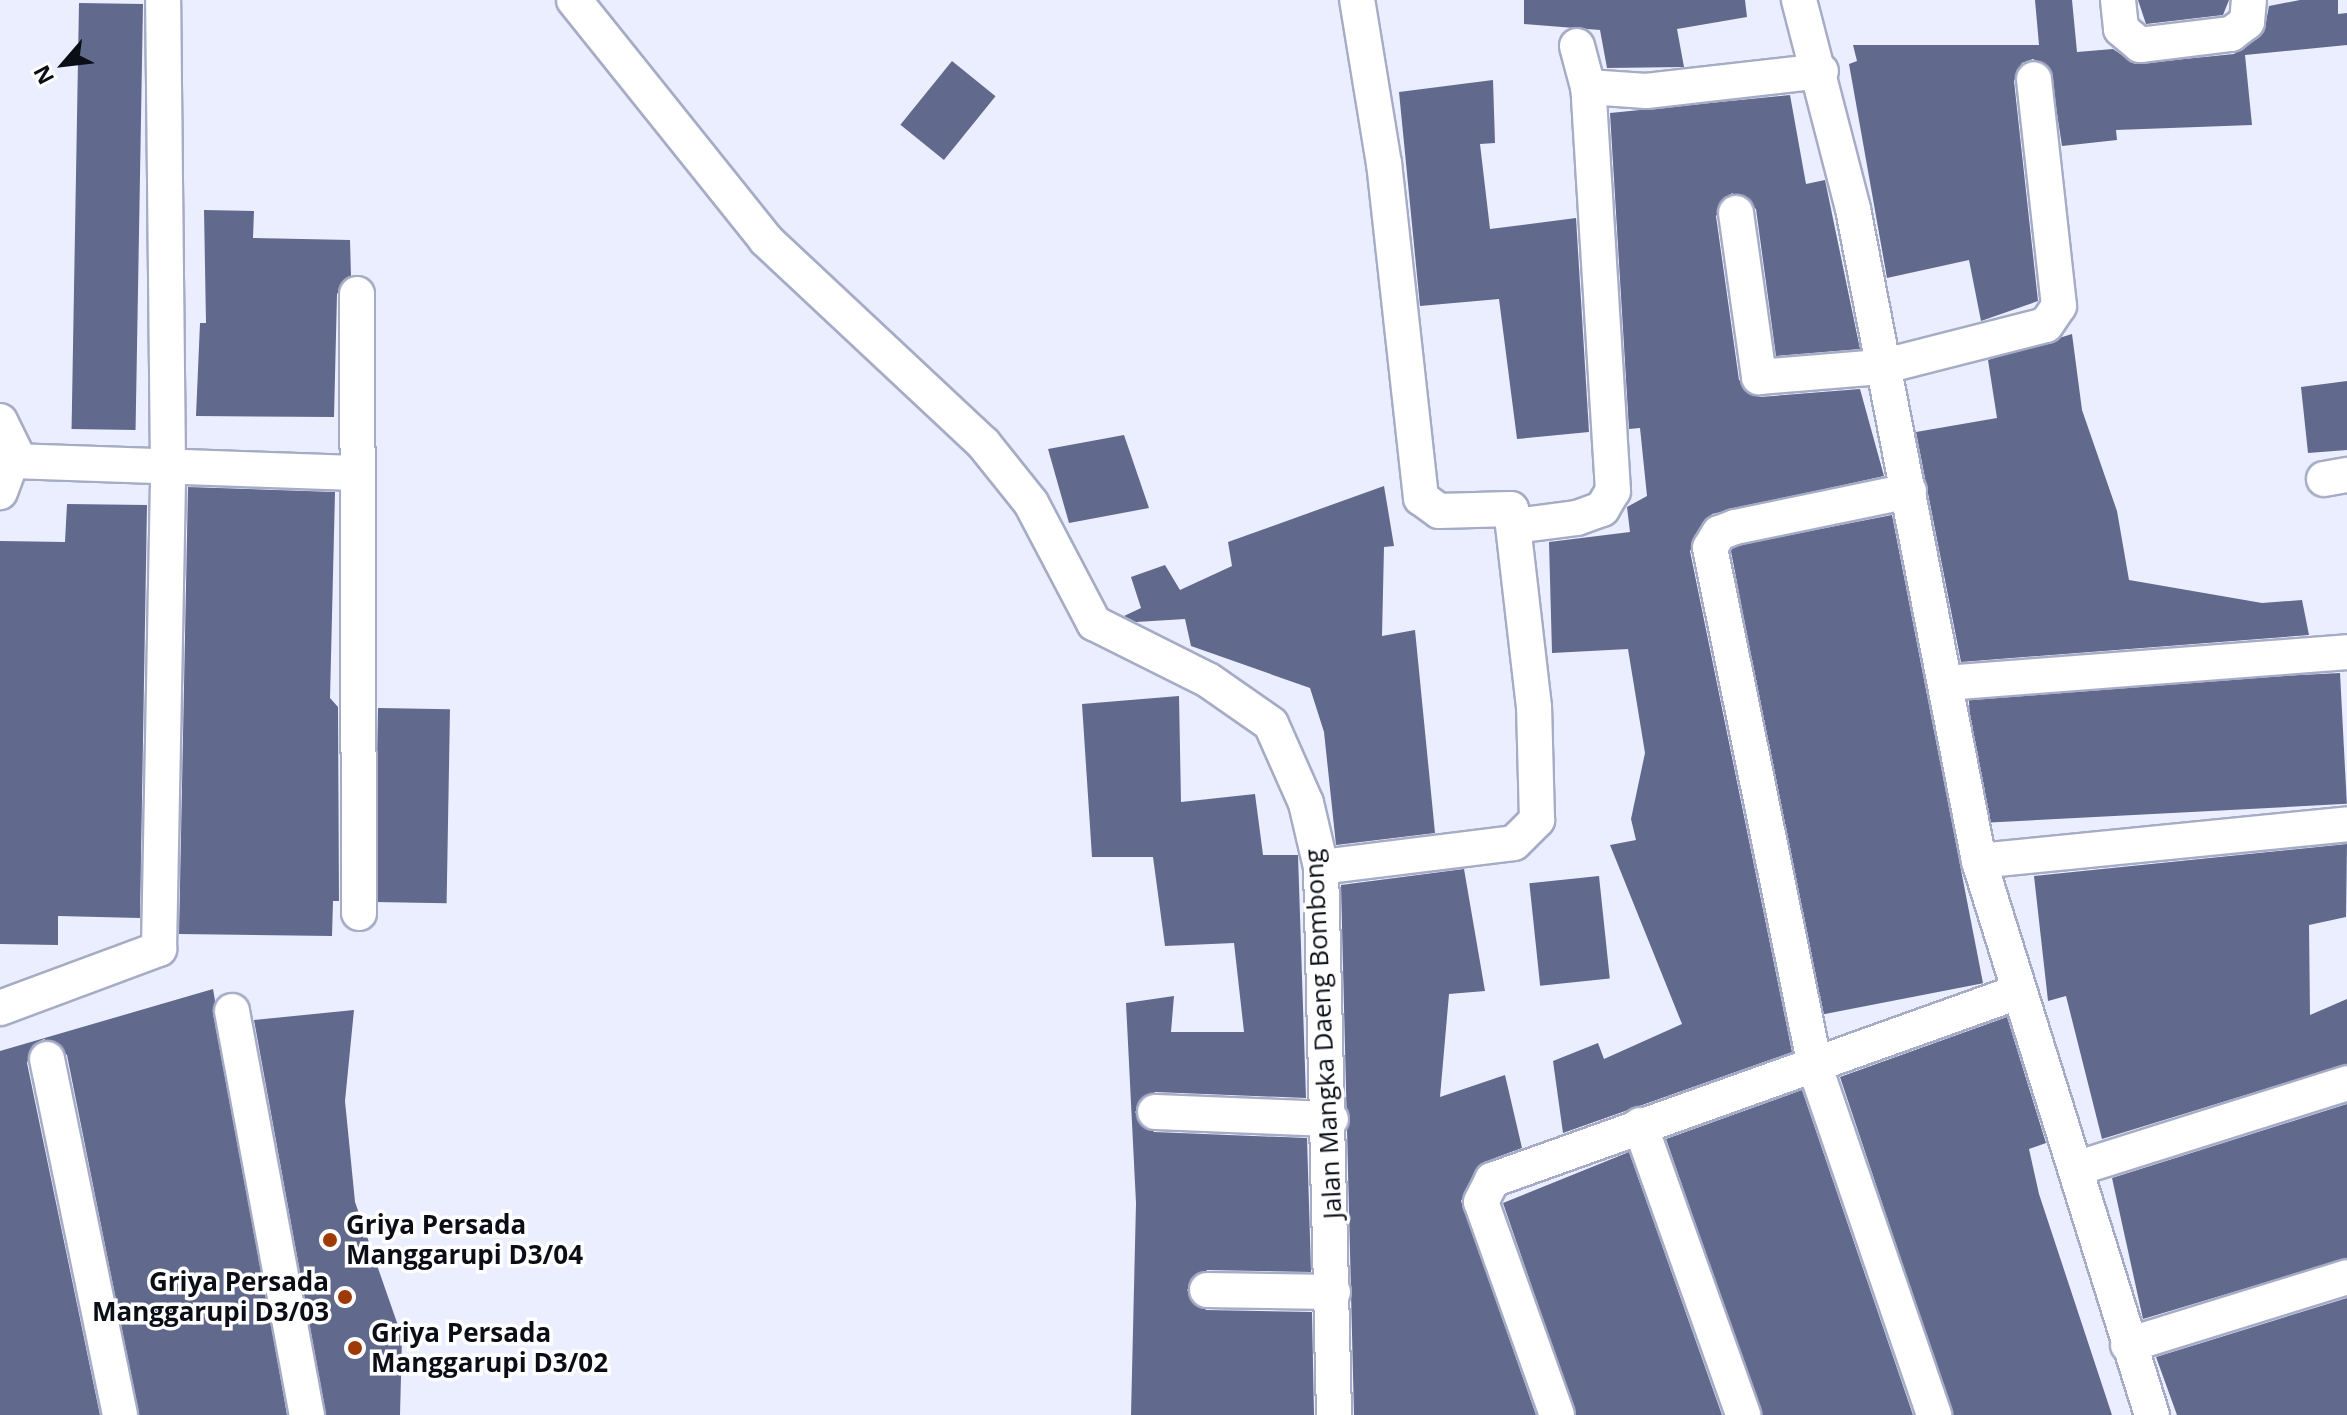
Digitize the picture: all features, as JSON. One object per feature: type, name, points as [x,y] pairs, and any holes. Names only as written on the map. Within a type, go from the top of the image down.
[{"type":"street","points":[[0,1008],[159,949],[168,466],[163,0]]},
{"type":"street","name":"Jalan Mangka Daeng Bombong","points":[[574,0],[766,240],[983,443],[1031,503],[1094,623],[1208,680],[1271,724],[1306,803],[1321,867],[1331,1119],[1334,1415]]},
{"type":"street","points":[[1321,867],[1514,843],[1537,820],[1515,526],[1511,509],[1500,505],[1439,511],[1421,498],[1384,164],[1357,0]]},
{"type":"street","points":[[1799,0],[1821,71],[1909,491],[1979,861],[2015,993],[2078,1168],[2128,1345],[2152,1415]]},
{"type":"street","points":[[2118,0],[2121,29],[2140,45],[2231,34],[2247,22],[2249,0]]},
{"type":"street","points":[[1515,526],[1577,518],[1602,509],[1613,491],[1588,87],[1577,46]]},
{"type":"street","points":[[1588,87],[1646,91],[1821,71]]},
{"type":"street","points":[[1736,213],[1759,377],[1881,367],[2054,319],[2059,306],[2034,79]]},
{"type":"street","points":[[357,294],[353,473],[359,913]]},
{"type":"street","points":[[0,421],[14,461],[0,492]]},
{"type":"street","points":[[14,461],[353,473]]},
{"type":"street","points":[[1909,491],[1735,527],[1719,533],[1710,548],[1815,1067],[1934,1415]]},
{"type":"street","points":[[1946,683],[2347,652]]},
{"type":"street","points":[[1979,861],[2347,824]]},
{"type":"street","points":[[1557,1415],[1481,1202],[1483,1189],[1640,1125],[1815,1067],[2015,993]]},
{"type":"street","points":[[232,1011],[307,1415]]},
{"type":"street","points":[[47,1059],[120,1415]]},
{"type":"street","points":[[2078,1168],[2347,1083]]},
{"type":"street","points":[[1155,1112],[1331,1119]]},
{"type":"street","points":[[1640,1125],[1743,1415]]},
{"type":"street","points":[[2128,1345],[2347,1277]]},
{"type":"street","points":[[1207,1290],[1333,1292]]},
{"type":"building","points":[[1524,0],[1745,0],[1747,17],[1677,29],[1684,67],[1607,68],[1600,30],[1524,24]]},
{"type":"building","points":[[2035,0],[2072,0],[2077,52],[2113,49],[2135,64],[2234,54],[2264,32],[2269,6],[2300,0],[2338,0],[2338,14],[2347,13],[2347,45],[2245,55],[2252,125],[2116,130],[2117,140],[2062,146],[2050,68],[2033,59],[2022,63],[2014,81],[2038,301],[1981,321],[1969,260],[1887,278],[1849,64],[1857,61],[1853,45],[2039,45]]},
{"type":"building","points":[[2138,0],[2229,0],[2223,15],[2146,24]]},
{"type":"building","points":[[79,3],[143,4],[136,430],[72,429]]},
{"type":"building","points":[[952,61],[996,96],[944,160],[900,125]]},
{"type":"building","points":[[1493,80],[1495,143],[1480,144],[1490,229],[1576,218],[1589,432],[1517,439],[1499,299],[1420,306],[1399,92]]},
{"type":"building","points":[[1790,95],[1806,184],[1825,180],[1860,349],[1776,356],[1756,209],[1732,193],[1716,216],[1739,380],[1760,397],[1860,389],[1884,476],[1712,514],[1690,551],[1792,1052],[1563,1133],[1553,1061],[1598,1043],[1604,1059],[1682,1024],[1610,845],[1636,840],[1631,819],[1645,753],[1628,649],[1552,653],[1549,542],[1630,532],[1627,507],[1647,496],[1640,428],[1629,429],[1610,113]]},
{"type":"building","points":[[204,210],[254,211],[253,238],[350,240],[351,276],[337,294],[334,417],[196,416],[200,323],[206,323]]},
{"type":"building","points":[[2072,334],[2082,410],[2117,511],[2129,580],[2262,603],[2302,600],[2309,635],[1961,662],[1916,432],[1997,418],[1988,360]]},
{"type":"building","points":[[2347,381],[2347,450],[2308,453],[2301,387]]},
{"type":"building","points":[[1124,435],[1149,508],[1069,523],[1048,449]]},
{"type":"building","points":[[1384,486],[1394,546],[1384,547],[1382,636],[1415,630],[1435,833],[1336,845],[1324,732],[1310,688],[1191,646],[1185,619],[1136,622],[1124,616],[1141,608],[1131,577],[1165,565],[1180,590],[1232,566],[1228,542]]},
{"type":"building","points":[[188,487],[335,492],[330,698],[338,707],[339,901],[333,901],[332,936],[179,934]]},
{"type":"building","points":[[67,504],[147,505],[140,918],[58,916],[58,945],[0,944],[0,541],[65,542]]},
{"type":"building","points":[[1892,515],[1983,983],[1821,1015],[1730,546]]},
{"type":"building","points":[[2340,673],[2347,804],[1975,823],[1969,692]]},
{"type":"building","points":[[1179,696],[1181,802],[1255,794],[1263,855],[1298,855],[1306,1098],[1155,1092],[1135,1112],[1154,1132],[1307,1138],[1311,1272],[1207,1270],[1187,1290],[1206,1310],[1312,1312],[1314,1415],[1131,1415],[1136,1203],[1126,1003],[1174,996],[1171,1032],[1244,1032],[1234,943],[1165,946],[1153,857],[1092,857],[1082,704]]},
{"type":"building","points":[[378,708],[450,709],[447,903],[375,902]]},
{"type":"building","points":[[2347,844],[2346,917],[2309,925],[2310,1015],[2347,999],[2347,1064],[2102,1139],[2066,996],[2048,1001],[2034,876]]},
{"type":"building","points":[[1464,869],[1485,991],[1449,994],[1440,1097],[1505,1075],[1522,1148],[1484,1162],[1461,1201],[1536,1415],[1354,1415],[1341,885]]},
{"type":"building","points":[[1599,876],[1610,978],[1540,986],[1529,883]]},
{"type":"building","points":[[213,989],[287,1415],[139,1415],[67,1055],[44,1039],[33,1045],[27,1063],[100,1415],[0,1415],[0,1051]]},
{"type":"building","points":[[354,1010],[345,1101],[355,1202],[402,1337],[400,1415],[326,1415],[254,1020]]},
{"type":"building","points":[[2007,1017],[2046,1143],[2029,1149],[2039,1194],[2112,1415],[1953,1415],[1840,1077]]},
{"type":"building","points":[[1802,1090],[1913,1415],[1762,1415],[1666,1139]]},
{"type":"building","points":[[2347,1104],[2347,1258],[2143,1319],[2112,1178]]},
{"type":"building","points":[[1629,1152],[1722,1415],[1576,1415],[1503,1203]]},
{"type":"building","points":[[2347,1298],[2347,1415],[2177,1415],[2156,1357]]},
{"type":"place","name":"Griya Persada Manggarupi D3/04","points":[[330,1240]]},
{"type":"place","name":"Griya Persada Manggarupi D3/03","points":[[345,1297]]},
{"type":"place","name":"Griya Persada Manggarupi D3/02","points":[[355,1348]]}]
